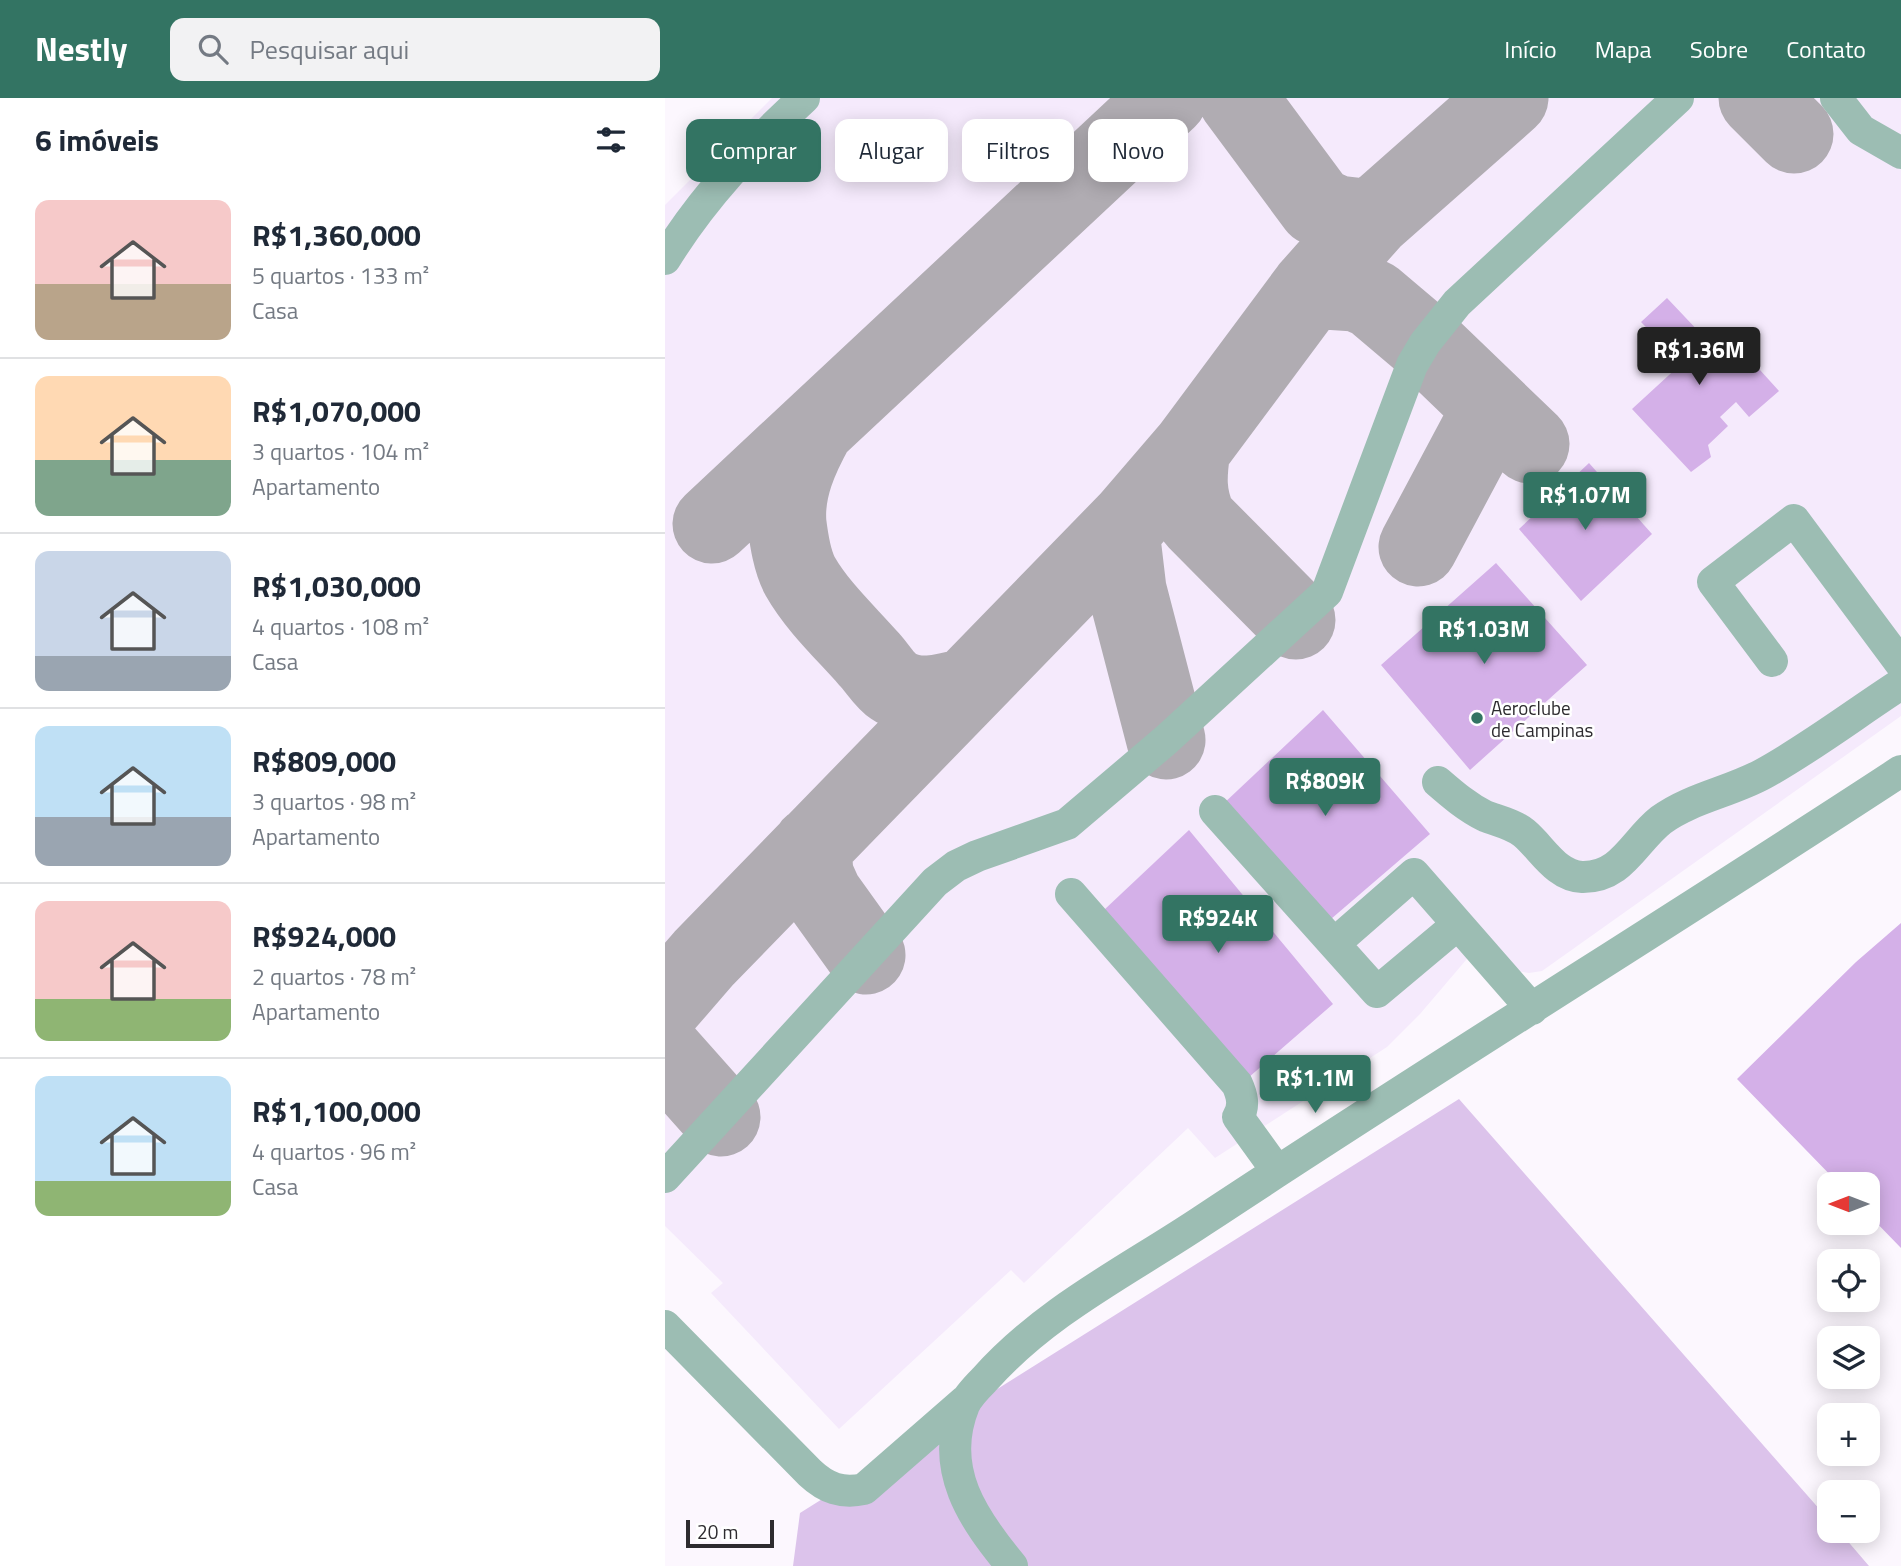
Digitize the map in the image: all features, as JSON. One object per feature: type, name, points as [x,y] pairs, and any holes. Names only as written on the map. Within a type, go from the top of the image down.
[{"type":"street","points":[[665,259],[695,214],[726,175],[804,98]]},
{"type":"street","points":[[665,1177],[935,881],[956,866],[977,856],[1067,824],[1175,732],[1327,592],[1412,365],[1425,342],[1457,303],[1678,98]]},
{"type":"street","points":[[1836,98],[1861,130],[1901,153]]},
{"type":"street","points":[[1772,661],[1713,582],[1794,520],[1901,664]]},
{"type":"street","points":[[1438,782],[1464,804],[1522,831],[1568,875],[1597,875],[1608,872],[1626,859],[1659,821],[1680,809],[1762,775],[1901,684]]},
{"type":"street","points":[[665,1326],[810,1474],[836,1490],[864,1489],[965,1401],[997,1365],[1066,1308],[1901,771]]},
{"type":"street","points":[[1215,811],[1377,992],[1457,925]]},
{"type":"street","points":[[1335,943],[1414,874],[1532,1009]]},
{"type":"street","points":[[1071,894],[1237,1084],[1242,1098],[1238,1117],[1277,1171]]},
{"type":"street","points":[[965,1401],[955,1449],[959,1480],[975,1518],[1012,1566]]},
{"type":"shaded area","points":[[772,98],[1901,98],[1901,716],[1542,971],[1517,971],[1483,940],[1420,1014],[1387,1047],[1215,1158],[1188,1128],[1024,1283],[1011,1270],[839,1429],[711,1293],[723,1283],[665,1226],[665,205],[688,182],[821,182],[821,119],[751,119]]},
{"type":"shaded area","points":[[1459,1099],[1817,1506],[1817,1543],[1849,1543],[1869,1566],[793,1566],[800,1513]]},
{"type":"building","points":[[1667,298],[1702,335],[1696,342],[1701,347],[1722,328],[1779,391],[1749,417],[1736,402],[1720,417],[1728,426],[1708,445],[1711,457],[1691,472],[1632,409],[1693,353],[1688,347],[1676,358],[1641,322]]},
{"type":"building","points":[[1589,463],[1652,534],[1581,601],[1519,529]]},
{"type":"building","name":"Aeroclube de Campinas","points":[[1496,563],[1587,665],[1470,770],[1381,665]]},
{"type":"building","points":[[1323,710],[1430,834],[1324,925],[1221,806]]},
{"type":"building","points":[[1189,830],[1333,1004],[1248,1078],[1104,910]]},
{"type":"building","points":[[1901,923],[1901,1248],[1880,1226],[1880,1172],[1827,1172],[1737,1079],[1856,962]]},
{"type":"taxiway","points":[[712,524],[1168,98]]},
{"type":"taxiway","points":[[1237,98],[1317,206],[1337,215],[1372,219]]},
{"type":"taxiway","points":[[665,1003],[704,958],[1130,520],[1191,449],[1310,289],[1372,219],[1509,98]]},
{"type":"taxiway","points":[[1758,98],[1794,134]]},
{"type":"taxiway","points":[[1310,289],[1356,292],[1373,299],[1425,343],[1530,444]]},
{"type":"taxiway","points":[[1418,547],[1492,408]]},
{"type":"taxiway","points":[[815,428],[798,462],[788,498],[787,524],[793,557],[800,576],[823,608],[893,686],[901,691],[919,695],[965,688]]},
{"type":"taxiway","points":[[1191,449],[1188,485],[1197,520],[1296,620]]},
{"type":"taxiway","points":[[1120,531],[1127,590],[1166,740]]},
{"type":"taxiway","points":[[812,846],[814,875],[823,895],[866,955]]},
{"type":"taxiway","points":[[665,1054],[721,1117]]},
{"type":"place","name":"Aeroclube de Campinas","points":[[1477,718]]}]
